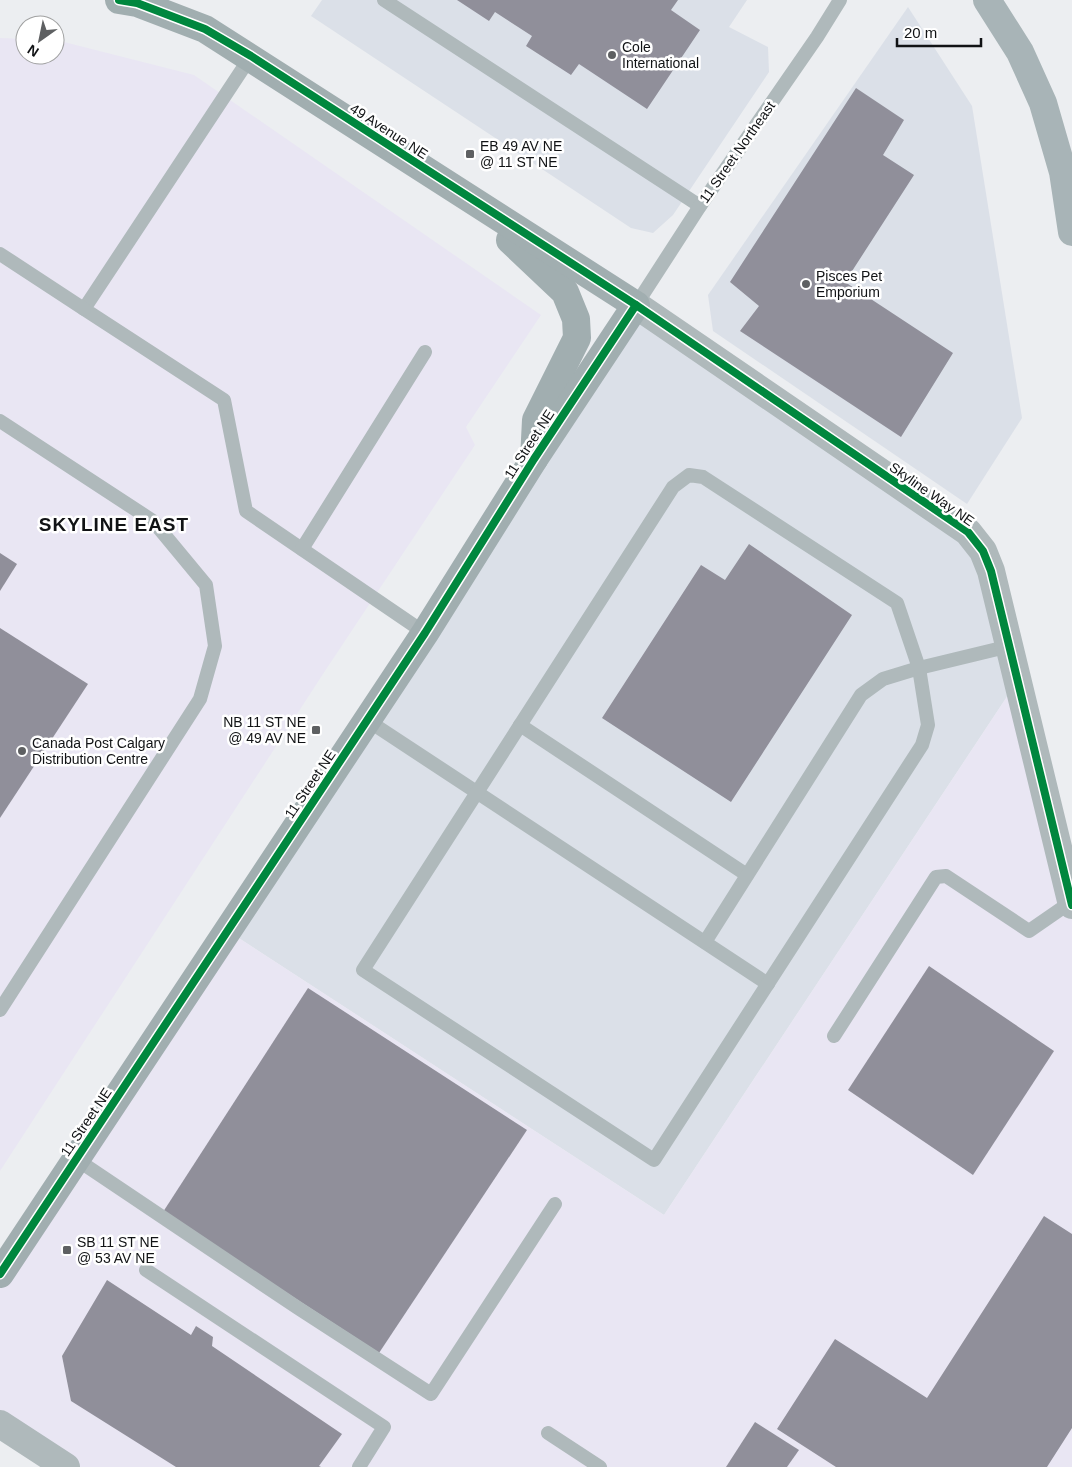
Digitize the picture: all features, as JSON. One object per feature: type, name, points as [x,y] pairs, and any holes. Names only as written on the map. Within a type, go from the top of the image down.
[{"type":"highway","points":[[987,0],[1020,52],[1043,103],[1063,172],[1072,232]]},
{"type":"street","name":"49 Avenue NE","points":[[129,1],[205,28],[636,305]]},
{"type":"street","points":[[458,190],[565,292],[576,319],[577,338],[536,420],[534,459]]},
{"type":"street","name":"11 Street NE","points":[[0,1274],[425,633],[534,459],[636,305]]},
{"type":"street","name":"Skyline Way NE","points":[[636,305],[968,532],[983,552],[991,571],[1010,646],[1072,904]]},
{"type":"street","points":[[0,1424],[66,1467]]},
{"type":"lane","points":[[384,0],[700,206]]},
{"type":"lane","name":"11 Street Northeast","points":[[636,305],[700,206],[840,0]]},
{"type":"lane","points":[[84,309],[251,56]]},
{"type":"lane","points":[[0,254],[224,400],[246,511],[425,633]]},
{"type":"lane","points":[[302,549],[425,352]]},
{"type":"lane","points":[[0,421],[153,521],[206,586],[215,646],[200,699],[0,1010]]},
{"type":"lane","points":[[689,475],[703,477],[897,602],[919,668],[928,725],[922,744],[654,1160],[363,970],[520,725],[673,487],[689,475]]},
{"type":"lane","points":[[705,942],[861,695],[883,678],[1010,646]]},
{"type":"lane","points":[[367,720],[768,984]]},
{"type":"lane","points":[[520,725],[747,875]]},
{"type":"lane","points":[[834,1036],[936,878],[946,876],[1029,931],[1072,904]]},
{"type":"lane","points":[[76,1159],[298,1308],[431,1394],[556,1204]]},
{"type":"lane","points":[[146,1270],[384,1427],[359,1467]]},
{"type":"lane","points":[[548,1433],[600,1467]]},
{"type":"shaded area","points":[[322,0],[747,0],[729,27],[768,47],[769,72],[673,215],[653,233],[631,228],[311,16]]},
{"type":"shaded area","points":[[908,7],[972,106],[1022,418],[967,504],[713,331],[708,295]]},
{"type":"shaded area","points":[[0,38],[15,39],[15,65],[65,65],[65,43],[194,75],[541,315],[466,427],[475,445],[323,674],[0,1171]]},
{"type":"shaded area","points":[[636,305],[968,532],[1018,680],[664,1215],[228,931]]},
{"type":"shaded area","points":[[1018,680],[1072,905],[1072,1467],[66,1467],[0,1424],[0,1274],[228,931],[664,1215]]},
{"type":"building","name":"Cole International","points":[[457,0],[678,0],[671,10],[700,30],[647,109],[579,64],[571,75],[526,46],[532,36],[495,12],[489,21]]},
{"type":"building","points":[[856,88],[904,120],[883,155],[914,175],[845,282],[953,353],[901,437],[740,331],[759,306],[730,282]]},
{"type":"building","points":[[749,544],[852,615],[731,802],[602,718],[701,565],[725,580]]},
{"type":"building","points":[[0,553],[17,564],[0,591]]},
{"type":"building","name":"Canada Post Calgary Distribution Centre","points":[[0,628],[88,684],[0,818]]},
{"type":"building","points":[[929,966],[1054,1051],[973,1175],[848,1090]]},
{"type":"building","points":[[308,988],[527,1130],[379,1353],[163,1212]]},
{"type":"building","points":[[1044,1216],[1072,1234],[1072,1428],[1047,1467],[836,1467],[777,1429],[835,1339],[927,1398]]},
{"type":"building","points":[[107,1280],[191,1335],[196,1326],[213,1337],[212,1346],[342,1434],[319,1466],[321,1467],[176,1467],[71,1401],[62,1356]]},
{"type":"building","points":[[755,1422],[799,1450],[787,1467],[726,1467]]},
{"type":"cycle path","points":[[119,0],[137,3],[205,29],[251,56],[636,305],[968,532],[983,551],[991,571],[1072,905]]},
{"type":"cycle path","points":[[0,1274],[425,633],[534,459],[636,305]]},
{"type":"place","name":"Cole International","points":[[612,55]]},
{"type":"place","name":"EB 49 AV NE @ 11 ST NE","points":[[470,154]]},
{"type":"place","name":"Pisces Pet Emporium","points":[[806,284]]},
{"type":"place","name":"NB 11 ST NE @ 49 AV NE","points":[[316,730]]},
{"type":"place","name":"Canada Post Calgary Distribution Centre","points":[[22,751]]},
{"type":"place","name":"SB 11 ST NE @ 53 AV NE","points":[[67,1250]]},
{"type":"district","name":"SKYLINE EAST","points":[[114,524]]}]
